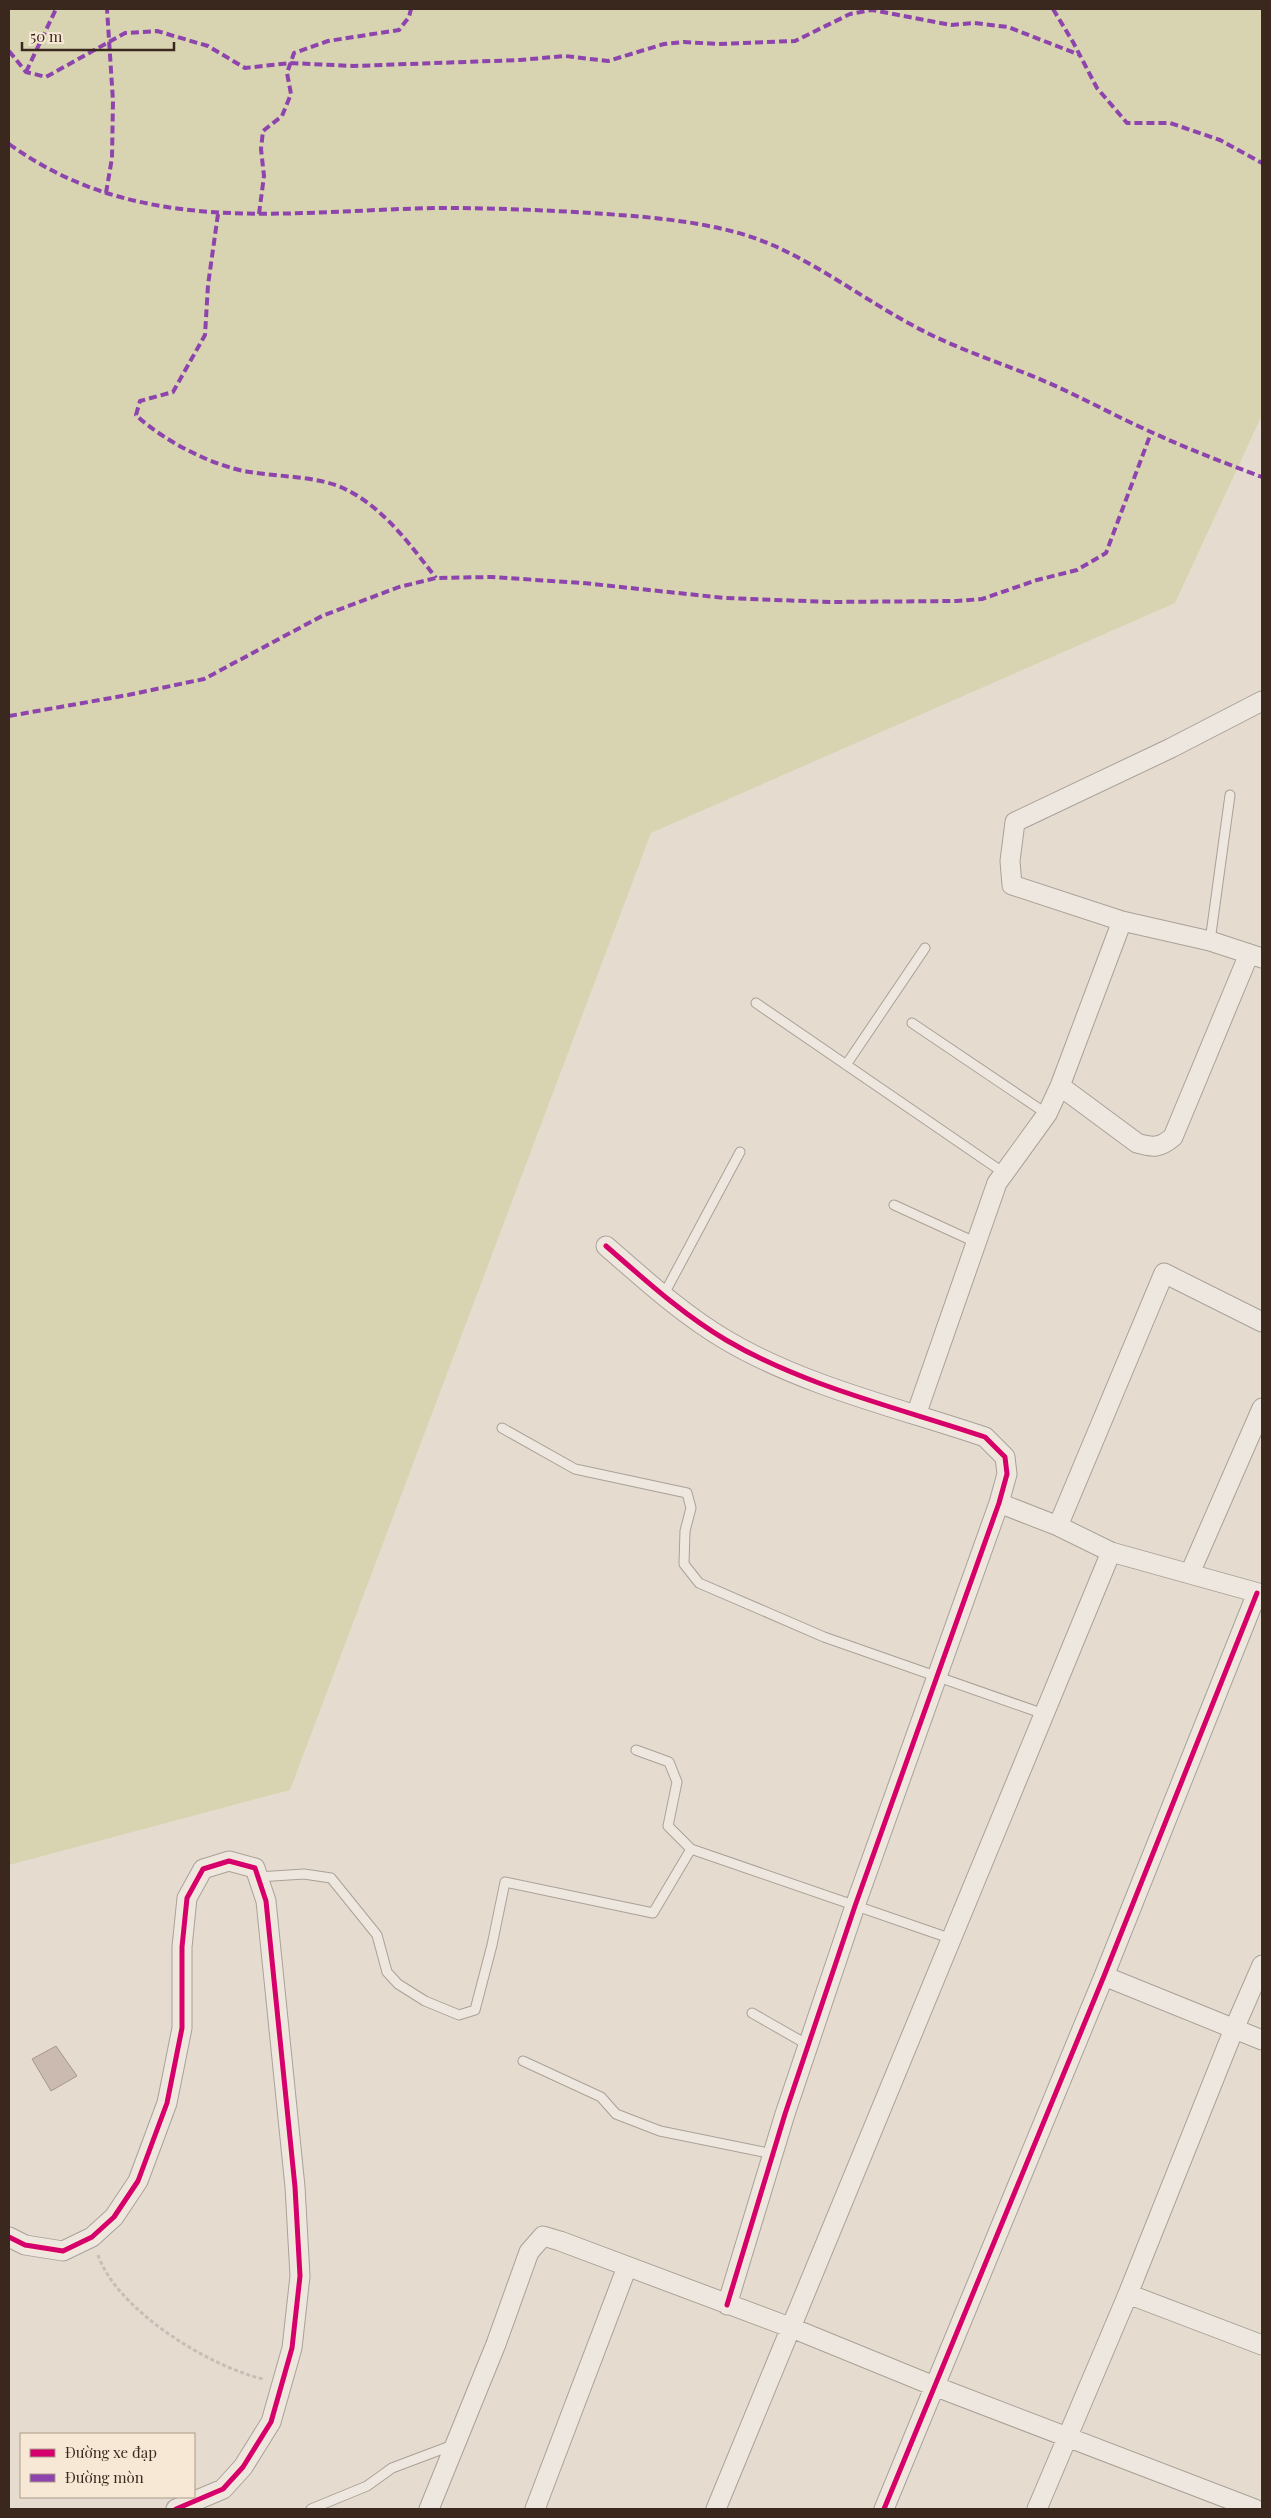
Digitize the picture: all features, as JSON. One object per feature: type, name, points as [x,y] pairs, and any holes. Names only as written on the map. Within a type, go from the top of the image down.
[{"type":"street","points":[[1060,1086],[1137,1142],[1151,1147],[1163,1146],[1173,1137],[1256,956],[1210,941],[1122,921],[1012,885],[1010,861],[1015,822],[1171,748],[1262,701]]},
{"type":"street","points":[[916,1415],[997,1183],[1047,1114],[1060,1086],[1122,921]]},
{"type":"street","points":[[606,1246],[663,1296],[726,1340],[798,1375],[985,1438],[1005,1457],[1007,1474],[999,1503],[936,1676],[808,2045],[727,2305]]},
{"type":"street","points":[[1058,1526],[1164,1273],[1262,1322]]},
{"type":"street","points":[[1190,1572],[1262,1408]]},
{"type":"street","points":[[884,2509],[1260,1594],[1190,1572],[1111,1552],[1058,1526],[999,1503]]},
{"type":"street","points":[[716,2509],[1111,1552]]},
{"type":"street","points":[[9,2237],[25,2245],[63,2251],[92,2238],[114,2217],[138,2182],[166,2103],[182,2028],[182,1947],[187,1898],[203,1869],[229,1861],[255,1868],[266,1901],[295,2187],[300,2276],[292,2348],[271,2422],[243,2467],[223,2489],[176,2509]]},
{"type":"street","points":[[1037,2509],[1128,2294],[1234,2029],[1262,1965]]},
{"type":"street","points":[[1104,1976],[1262,2040]]},
{"type":"street","points":[[428,2509],[496,2344],[529,2252],[543,2236],[792,2328],[934,2386],[1255,2509]]},
{"type":"street","points":[[535,2509],[627,2267]]},
{"type":"street","points":[[1128,2294],[1262,2345]]},
{"type":"lane","points":[[1210,941],[1230,795]]},
{"type":"lane","points":[[846,1065],[925,948]]},
{"type":"lane","points":[[756,1003],[1004,1173]]},
{"type":"lane","points":[[912,1023],[1047,1114]]},
{"type":"lane","points":[[663,1296],[740,1152]]},
{"type":"lane","points":[[894,1205],[975,1242]]},
{"type":"lane","points":[[502,1428],[575,1470],[687,1493],[691,1508],[685,1531],[684,1564],[699,1583],[824,1637],[1044,1714]]},
{"type":"lane","points":[[636,1750],[669,1762],[677,1782],[668,1826],[691,1849],[952,1939]]},
{"type":"lane","points":[[258,1877],[304,1874],[331,1878],[378,1934],[386,1972],[398,1984],[426,2001],[460,2015],[475,2010],[492,1945],[505,1882],[653,1914],[691,1849]]},
{"type":"lane","points":[[752,2013],[808,2045]]},
{"type":"lane","points":[[523,2061],[601,2097],[616,2114],[660,2131],[773,2154]]},
{"type":"lane","points":[[311,2509],[367,2486],[392,2468],[453,2445]]},
{"type":"path","points":[[92,2238],[104,2272],[137,2308],[172,2337],[213,2361],[256,2378],[282,2384]]},
{"type":"shaded area","points":[[9,9],[1262,9],[1262,415],[1175,603],[651,833],[290,1790],[9,1865]]},
{"type":"building","points":[[56,2046],[77,2076],[51,2091],[32,2059]]},
{"type":"marked path","points":[[26,72],[56,9]]},
{"type":"marked path","points":[[106,193],[112,158],[113,101],[107,9]]},
{"type":"marked path","points":[[259,214],[264,176],[261,149],[263,131],[282,116],[291,94],[287,73],[294,53],[328,41],[399,30],[409,17],[411,9]]},
{"type":"marked path","points":[[1053,9],[1097,88],[1127,123],[1170,123],[1220,140],[1262,163]]},
{"type":"marked path","points":[[9,51],[26,72],[46,77],[125,33],[157,31],[208,46],[245,68],[290,63],[353,66],[520,60],[565,56],[608,61],[664,44],[684,42],[718,44],[795,41],[850,14],[872,10],[951,25],[974,23],[1008,27],[1080,55]]},
{"type":"marked path","points":[[9,144],[59,174],[111,194],[164,207],[218,212],[273,214],[440,208],[537,210],[633,216],[720,228],[770,244],[807,262],[896,316],[944,341],[1052,384],[1179,444],[1262,477]]},
{"type":"marked path","points":[[218,214],[208,285],[205,335],[173,392],[140,401],[136,415],[174,443],[221,464],[250,472],[313,479],[337,485],[347,490],[361,498],[385,518],[407,541],[436,578]]},
{"type":"marked path","points":[[9,716],[128,695],[204,679],[322,616],[399,587],[436,578],[491,577],[583,583],[725,598],[830,602],[957,601],[982,599],[1037,580],[1077,570],[1106,553],[1151,433]]},
{"type":"cycle path","points":[[606,1246],[679,1308],[726,1340],[787,1370],[852,1395],[985,1437],[1005,1457],[1007,1474],[999,1503],[855,1906],[785,2114],[727,2305]]},
{"type":"cycle path","points":[[884,2509],[1104,1976],[1257,1593]]},
{"type":"cycle path","points":[[9,2237],[25,2245],[63,2251],[92,2237],[114,2217],[138,2181],[167,2103],[182,2028],[182,1947],[187,1898],[203,1869],[229,1861],[255,1868],[266,1901],[295,2187],[300,2276],[292,2348],[271,2422],[243,2467],[223,2489],[176,2509]]}]
